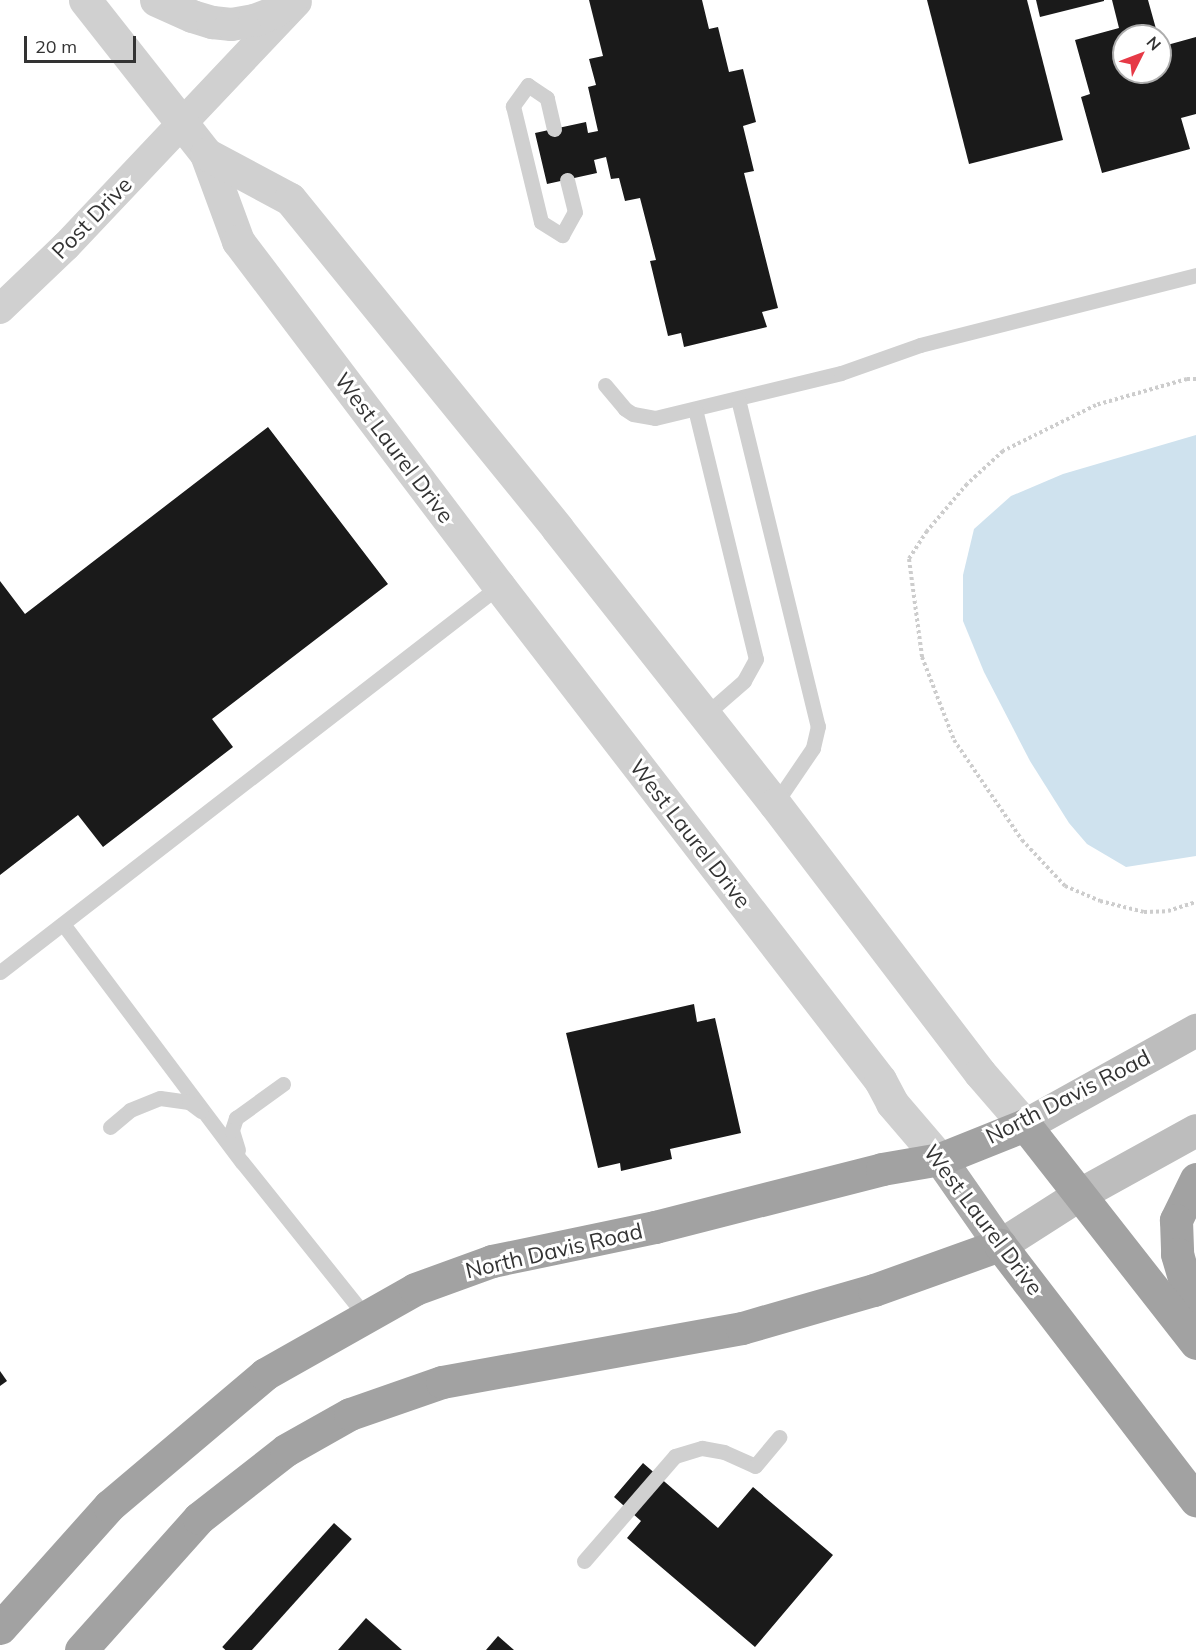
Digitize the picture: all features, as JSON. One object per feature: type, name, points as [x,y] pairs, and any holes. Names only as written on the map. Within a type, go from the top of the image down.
[{"type":"highway","name":"North Davis Road","points":[[0,1628],[109,1506],[199,1427],[265,1374],[368,1318],[415,1289],[492,1261],[654,1227],[882,1169],[940,1159],[1026,1125]]},
{"type":"highway","name":"West Laurel Drive","points":[[1026,1125],[1196,1343]]},
{"type":"highway","points":[[1196,1179],[1176,1220],[1177,1254],[1196,1319]]},
{"type":"highway","name":"West Laurel Drive","points":[[1000,1245],[1196,1500]]},
{"type":"highway","points":[[81,1650],[200,1518],[286,1449],[350,1414],[442,1382],[742,1328],[874,1290],[1000,1245]]},
{"type":"main road","name":"North Davis Road","points":[[1026,1125],[1196,1030]]},
{"type":"main road","points":[[1000,1245],[1080,1194],[1196,1130]]},
{"type":"main road","name":"West Laurel Drive","points":[[940,1159],[1000,1245]]},
{"type":"street","name":"West Laurel Drive","points":[[85,0],[206,154],[238,241],[498,586],[880,1080],[892,1103],[940,1159]]},
{"type":"street","points":[[156,0],[192,16],[231,24],[254,20],[272,13],[291,0]]},
{"type":"street","name":"Post Drive","points":[[0,309],[66,246],[300,0]]},
{"type":"street","name":"West Laurel Drive","points":[[206,154],[290,199],[557,528],[775,804],[980,1073],[1026,1125]]},
{"type":"lane","points":[[554,129],[547,98],[528,85],[513,106],[541,222],[562,235],[576,212],[567,180]]},
{"type":"lane","points":[[605,385],[617,402],[633,414],[655,418],[841,373],[920,345],[1196,275]]},
{"type":"lane","points":[[738,399],[818,726],[813,748],[775,804]]},
{"type":"lane","points":[[695,409],[756,658],[752,670],[744,681],[705,715]]},
{"type":"lane","points":[[0,972],[498,586]]},
{"type":"lane","points":[[63,924],[242,1162],[368,1318]]},
{"type":"lane","points":[[242,1162],[232,1130],[236,1118],[283,1084]]},
{"type":"lane","points":[[110,1127],[130,1110],[160,1098],[189,1102],[208,1116]]},
{"type":"lane","points":[[584,1561],[675,1456],[702,1448],[724,1452],[755,1466],[779,1437]]},
{"type":"path","points":[[1196,379],[1187,379],[1096,405],[1003,451],[966,484],[927,531],[909,559],[922,657],[954,740],[1022,840],[1065,886],[1100,901],[1144,912],[1168,911],[1196,902]]},
{"type":"water","points":[[1196,435],[1196,856],[1126,867],[1087,844],[1069,823],[1030,761],[984,672],[963,621],[963,575],[974,529],[1011,496],[1063,474]]},
{"type":"building","points":[[589,0],[702,0],[709,29],[718,27],[729,72],[743,69],[756,122],[743,126],[754,171],[744,173],[778,308],[762,312],[767,327],[684,347],[681,333],[668,336],[650,261],[656,260],[640,198],[625,201],[619,178],[611,179],[606,157],[594,160],[597,173],[547,184],[535,133],[586,122],[588,133],[598,131],[588,87],[596,85],[589,59],[603,56]]},
{"type":"building","points":[[927,0],[1027,0],[1063,140],[969,164]]},
{"type":"building","points":[[1036,0],[1104,0],[1104,1],[1040,17]]},
{"type":"building","points":[[1112,0],[1148,0],[1155,24],[1118,24]]},
{"type":"building","points":[[1112,30],[1112,84],[1172,84],[1172,44],[1196,37],[1196,114],[1181,118],[1190,149],[1102,173],[1081,97],[1090,94],[1075,40]]},
{"type":"building","points":[[268,427],[388,584],[212,719],[233,747],[103,847],[78,815],[0,875],[0,581],[25,614]]},
{"type":"building","points":[[694,1004],[697,1022],[715,1018],[741,1133],[670,1149],[672,1159],[621,1171],[620,1163],[598,1168],[566,1033]]},
{"type":"building","points":[[0,1371],[7,1381],[0,1386]]},
{"type":"building","points":[[643,1463],[718,1528],[753,1487],[833,1555],[755,1647],[627,1538],[641,1521],[614,1497]]},
{"type":"building","points":[[334,1523],[352,1539],[252,1650],[225,1650],[222,1647]]},
{"type":"building","points":[[366,1618],[402,1650],[338,1650]]},
{"type":"building","points":[[498,1636],[514,1650],[486,1650]]}]
